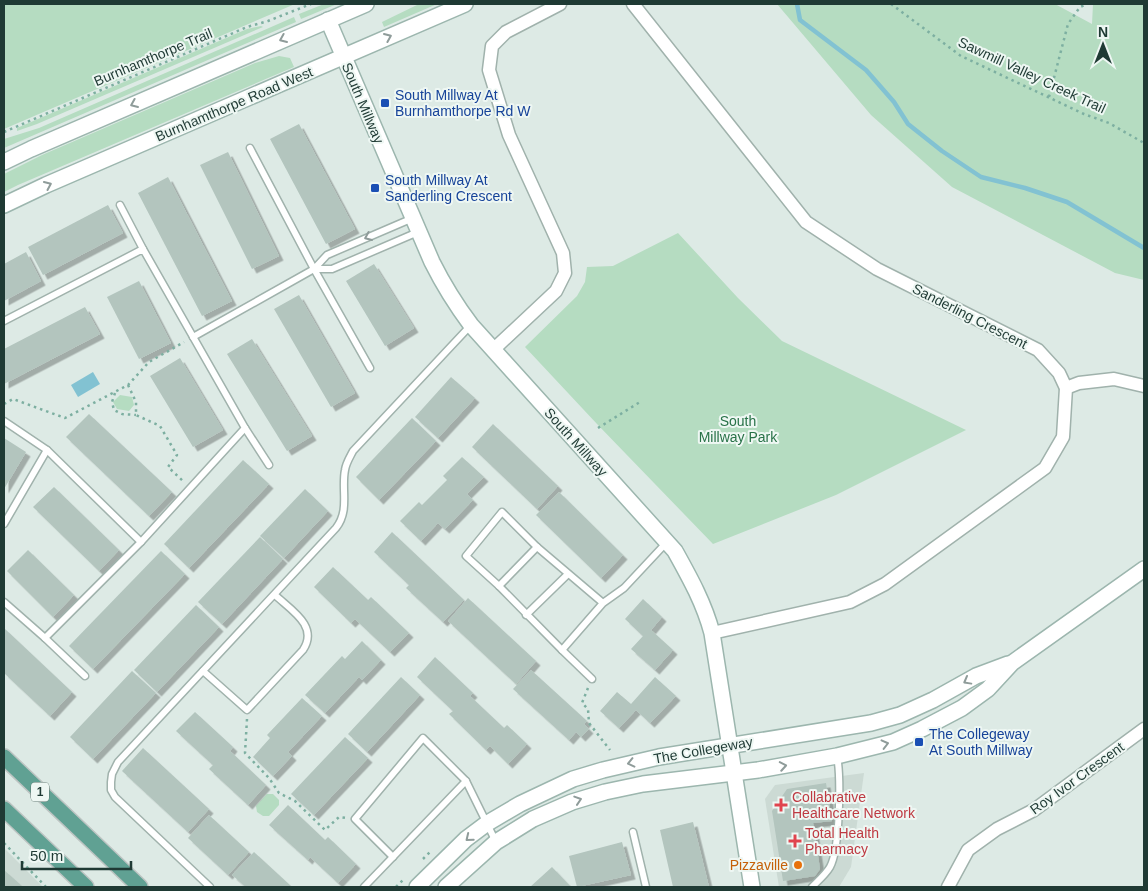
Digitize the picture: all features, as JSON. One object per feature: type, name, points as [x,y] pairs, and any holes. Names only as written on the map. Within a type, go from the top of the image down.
[{"type":"main road","name":"1","points":[[4,758],[140,887]]},
{"type":"main road","points":[[4,809],[86,887]]},
{"type":"street","points":[[4,162],[366,4]]},
{"type":"street","name":"Burnhamthorpe Road West","points":[[4,205],[465,4]]},
{"type":"street","points":[[493,350],[556,291],[565,273],[563,253],[509,135],[489,70],[492,46],[506,32],[560,4]]},
{"type":"street","name":"Sanderling Crescent","points":[[633,4],[806,222],[876,268],[1038,350],[1059,373],[1066,388]]},
{"type":"street","name":"South Millway","points":[[328,20],[442,284],[471,325],[675,551],[697,590],[707,614],[712,633],[752,887]]},
{"type":"street","points":[[712,633],[850,602],[885,584],[1045,468],[1063,437],[1066,388],[1079,383],[1114,378],[1144,386]]},
{"type":"street","name":"The Collegeway","points":[[446,887],[496,842],[533,819],[572,802],[605,792],[643,784],[758,770],[837,756],[893,742],[954,713],[988,689],[1012,662],[1144,569]]},
{"type":"street","name":"The Collegeway","points":[[417,887],[466,839],[486,824],[520,804],[573,779],[659,757],[863,725],[900,715],[933,700],[976,676],[1012,662]]},
{"type":"street","name":"Roy Ivor Crescent","points":[[948,887],[968,850],[997,829],[1034,810],[1144,729]]},
{"type":"lane","points":[[250,148],[314,269],[370,368]]},
{"type":"lane","points":[[120,205],[245,428],[269,465]]},
{"type":"lane","points":[[193,337],[314,269],[327,255],[413,218]]},
{"type":"lane","points":[[314,269],[332,269],[419,232]]},
{"type":"lane","points":[[4,320],[143,249]]},
{"type":"lane","points":[[210,887],[115,797],[111,790],[112,774],[118,762],[341,522],[345,507],[345,467],[353,452],[471,325]]},
{"type":"lane","points":[[4,422],[47,450],[141,542]]},
{"type":"lane","points":[[45,638],[141,542],[245,428]]},
{"type":"lane","points":[[4,524],[47,450]]},
{"type":"lane","points":[[592,679],[466,556],[502,512],[537,547],[603,603]]},
{"type":"lane","points":[[562,650],[603,603],[624,588],[667,542]]},
{"type":"lane","points":[[498,586],[537,547]]},
{"type":"lane","points":[[526,615],[568,574]]},
{"type":"lane","points":[[203,671],[247,710],[308,643],[309,631],[304,623],[275,595]]},
{"type":"lane","points":[[4,602],[85,676]]},
{"type":"lane","points":[[393,857],[355,819],[423,738],[466,781],[496,842]]},
{"type":"lane","points":[[812,887],[830,867],[836,842],[840,772],[837,756]]},
{"type":"lane","points":[[364,887],[466,781]]},
{"type":"lane","points":[[633,832],[646,887]]},
{"type":"path","name":"Burnhamthorpe Trail","points":[[4,132],[247,27],[311,4]]},
{"type":"path","name":"Sawmill Valley Creek Trail","points":[[891,4],[962,56],[1084,114],[1110,122],[1144,143]]},
{"type":"path","points":[[1049,97],[1068,24],[1080,8],[1087,4]]},
{"type":"path","points":[[4,404],[13,399],[65,418],[128,385],[149,362],[193,337]]},
{"type":"path","points":[[128,385],[136,402],[136,415]]},
{"type":"path","points":[[115,392],[112,402],[114,410],[122,414],[136,415],[160,426],[177,455],[168,467],[190,488]]},
{"type":"path","points":[[598,428],[640,402]]},
{"type":"path","points":[[592,679],[582,703],[588,709],[589,723],[610,750]]},
{"type":"path","points":[[247,710],[245,753],[269,778],[279,793],[295,802],[325,830],[339,817],[355,819]]},
{"type":"path","points":[[4,843],[46,887]]},
{"type":"shaded area","points":[[864,773],[851,867],[839,887],[779,887],[765,799],[775,785]]},
{"type":"shaded area","points":[[4,848],[43,887],[4,887]]},
{"type":"green space","points":[[4,4],[295,4],[4,129]]},
{"type":"green space","points":[[324,4],[337,4],[301,19],[299,14]]},
{"type":"green space","points":[[419,4],[437,4],[384,27],[382,22]]},
{"type":"green space","points":[[777,4],[1055,4],[1092,24],[1093,4],[1144,4],[1144,280],[1115,273],[952,187],[871,115]]},
{"type":"green space","points":[[294,17],[296,22],[4,148],[4,139],[39,128]]},
{"type":"green space","points":[[263,27],[17,131],[17,128],[247,29]]},
{"type":"green space","points":[[279,56],[290,58],[294,67],[4,192],[4,174],[42,155],[255,63]]},
{"type":"green space","name":"South Millway Park","points":[[678,233],[738,298],[782,341],[966,430],[836,495],[713,544],[525,347],[577,296],[585,282],[587,267],[613,266]]},
{"type":"green space","points":[[120,395],[132,397],[134,405],[129,411],[117,409],[113,402]]},
{"type":"green space","points":[[267,794],[273,794],[279,800],[279,805],[269,816],[263,816],[257,812],[256,806]]},
{"type":"water","points":[[93,372],[100,384],[78,397],[71,385]]},
{"type":"building","points":[[299,124],[355,229],[326,244],[270,139]]},
{"type":"building","points":[[228,152],[279,256],[252,269],[200,165]]},
{"type":"building","points":[[168,177],[232,301],[202,316],[138,193]]},
{"type":"building","points":[[108,205],[123,233],[43,275],[28,247]]},
{"type":"building","points":[[26,252],[41,281],[4,301],[4,264]]},
{"type":"building","points":[[374,264],[414,328],[385,346],[346,281]]},
{"type":"building","points":[[139,281],[171,343],[139,359],[107,297]]},
{"type":"building","points":[[299,295],[355,393],[331,407],[274,309]]},
{"type":"building","points":[[85,307],[100,334],[4,384],[4,349]]},
{"type":"building","points":[[252,339],[312,436],[287,451],[227,354]]},
{"type":"building","points":[[180,358],[223,430],[193,447],[150,376]]},
{"type":"building","points":[[451,377],[475,398],[438,438],[415,417]]},
{"type":"building","points":[[89,414],[172,492],[149,516],[66,437]]},
{"type":"building","points":[[412,418],[436,441],[379,500],[356,477]]},
{"type":"building","points":[[493,424],[558,486],[537,509],[472,447]]},
{"type":"building","points":[[4,438],[26,452],[4,489]]},
{"type":"building","points":[[462,457],[484,477],[467,494],[473,500],[445,529],[438,523],[421,541],[400,521],[419,502],[422,505],[447,480],[443,476]]},
{"type":"building","points":[[243,460],[269,484],[189,568],[164,544]]},
{"type":"building","points":[[54,487],[119,550],[99,571],[33,507]]},
{"type":"building","points":[[305,489],[328,511],[284,558],[260,536]]},
{"type":"building","points":[[559,492],[623,555],[601,578],[536,515]]},
{"type":"building","points":[[392,532],[464,600],[443,622],[406,588],[409,585],[374,552]]},
{"type":"building","points":[[260,537],[283,559],[222,624],[198,602]]},
{"type":"building","points":[[28,550],[74,595],[53,617],[7,571]]},
{"type":"building","points":[[161,551],[185,574],[93,669],[69,646]]},
{"type":"building","points":[[333,567],[368,600],[371,597],[409,633],[390,652],[355,619],[351,623],[314,587]]},
{"type":"building","points":[[468,598],[536,661],[516,684],[448,621]]},
{"type":"building","points":[[643,599],[662,617],[651,630],[673,650],[655,670],[631,649],[643,636],[625,619]]},
{"type":"building","points":[[196,605],[219,627],[157,692],[134,670]]},
{"type":"building","points":[[4,628],[72,692],[50,716],[4,673]]},
{"type":"building","points":[[362,641],[381,660],[362,680],[359,677],[325,713],[305,695],[342,656],[345,659]]},
{"type":"building","points":[[435,657],[473,693],[470,696],[504,728],[507,725],[527,744],[508,764],[490,746],[486,750],[449,714],[453,711],[417,677]]},
{"type":"building","points":[[531,670],[587,721],[584,724],[589,729],[581,737],[576,732],[569,740],[513,689]]},
{"type":"building","points":[[132,671],[156,693],[93,759],[70,737]]},
{"type":"building","points":[[401,677],[420,695],[367,752],[348,734]]},
{"type":"building","points":[[655,677],[676,696],[650,723],[636,710],[619,728],[600,711],[617,692],[631,704]]},
{"type":"building","points":[[302,698],[322,716],[288,752],[292,756],[273,776],[253,757],[270,738],[267,735]]},
{"type":"building","points":[[195,712],[233,747],[230,751],[266,785],[248,805],[209,769],[213,765],[176,731]]},
{"type":"building","points":[[345,737],[368,758],[314,815],[291,794]]},
{"type":"building","points":[[143,748],[209,809],[188,832],[122,771]]},
{"type":"building","points":[[826,783],[832,821],[813,823],[820,869],[815,876],[783,881],[772,811],[787,789]]},
{"type":"building","points":[[288,805],[325,840],[328,837],[356,864],[338,883],[310,857],[308,860],[269,825]]},
{"type":"building","points":[[209,815],[249,852],[228,875],[188,838]]},
{"type":"building","points":[[693,822],[709,887],[673,887],[660,830]]},
{"type":"building","points":[[622,842],[631,875],[577,887],[569,856]]},
{"type":"building","points":[[254,852],[292,887],[246,887],[232,875]]},
{"type":"building","points":[[552,867],[571,887],[530,887]]},
{"type":"building","points":[[4,870],[23,887],[4,887]]},
{"type":"waterway","points":[[797,4],[800,20],[866,70],[894,102],[908,124],[942,151],[981,177],[1025,188],[1067,202],[1144,248]]},
{"type":"place","name":"South Millway At Burnhamthorpe Rd W","points":[[385,103]]},
{"type":"place","name":"South Millway At Sanderling Crescent","points":[[375,188]]},
{"type":"place","name":"The Collegeway At South Millway","points":[[919,742]]},
{"type":"place","name":"Collabrative Healthcare Network","points":[[781,805]]},
{"type":"place","name":"Total Health Pharmacy","points":[[795,841]]},
{"type":"place","name":"Pizzaville","points":[[798,865]]}]
